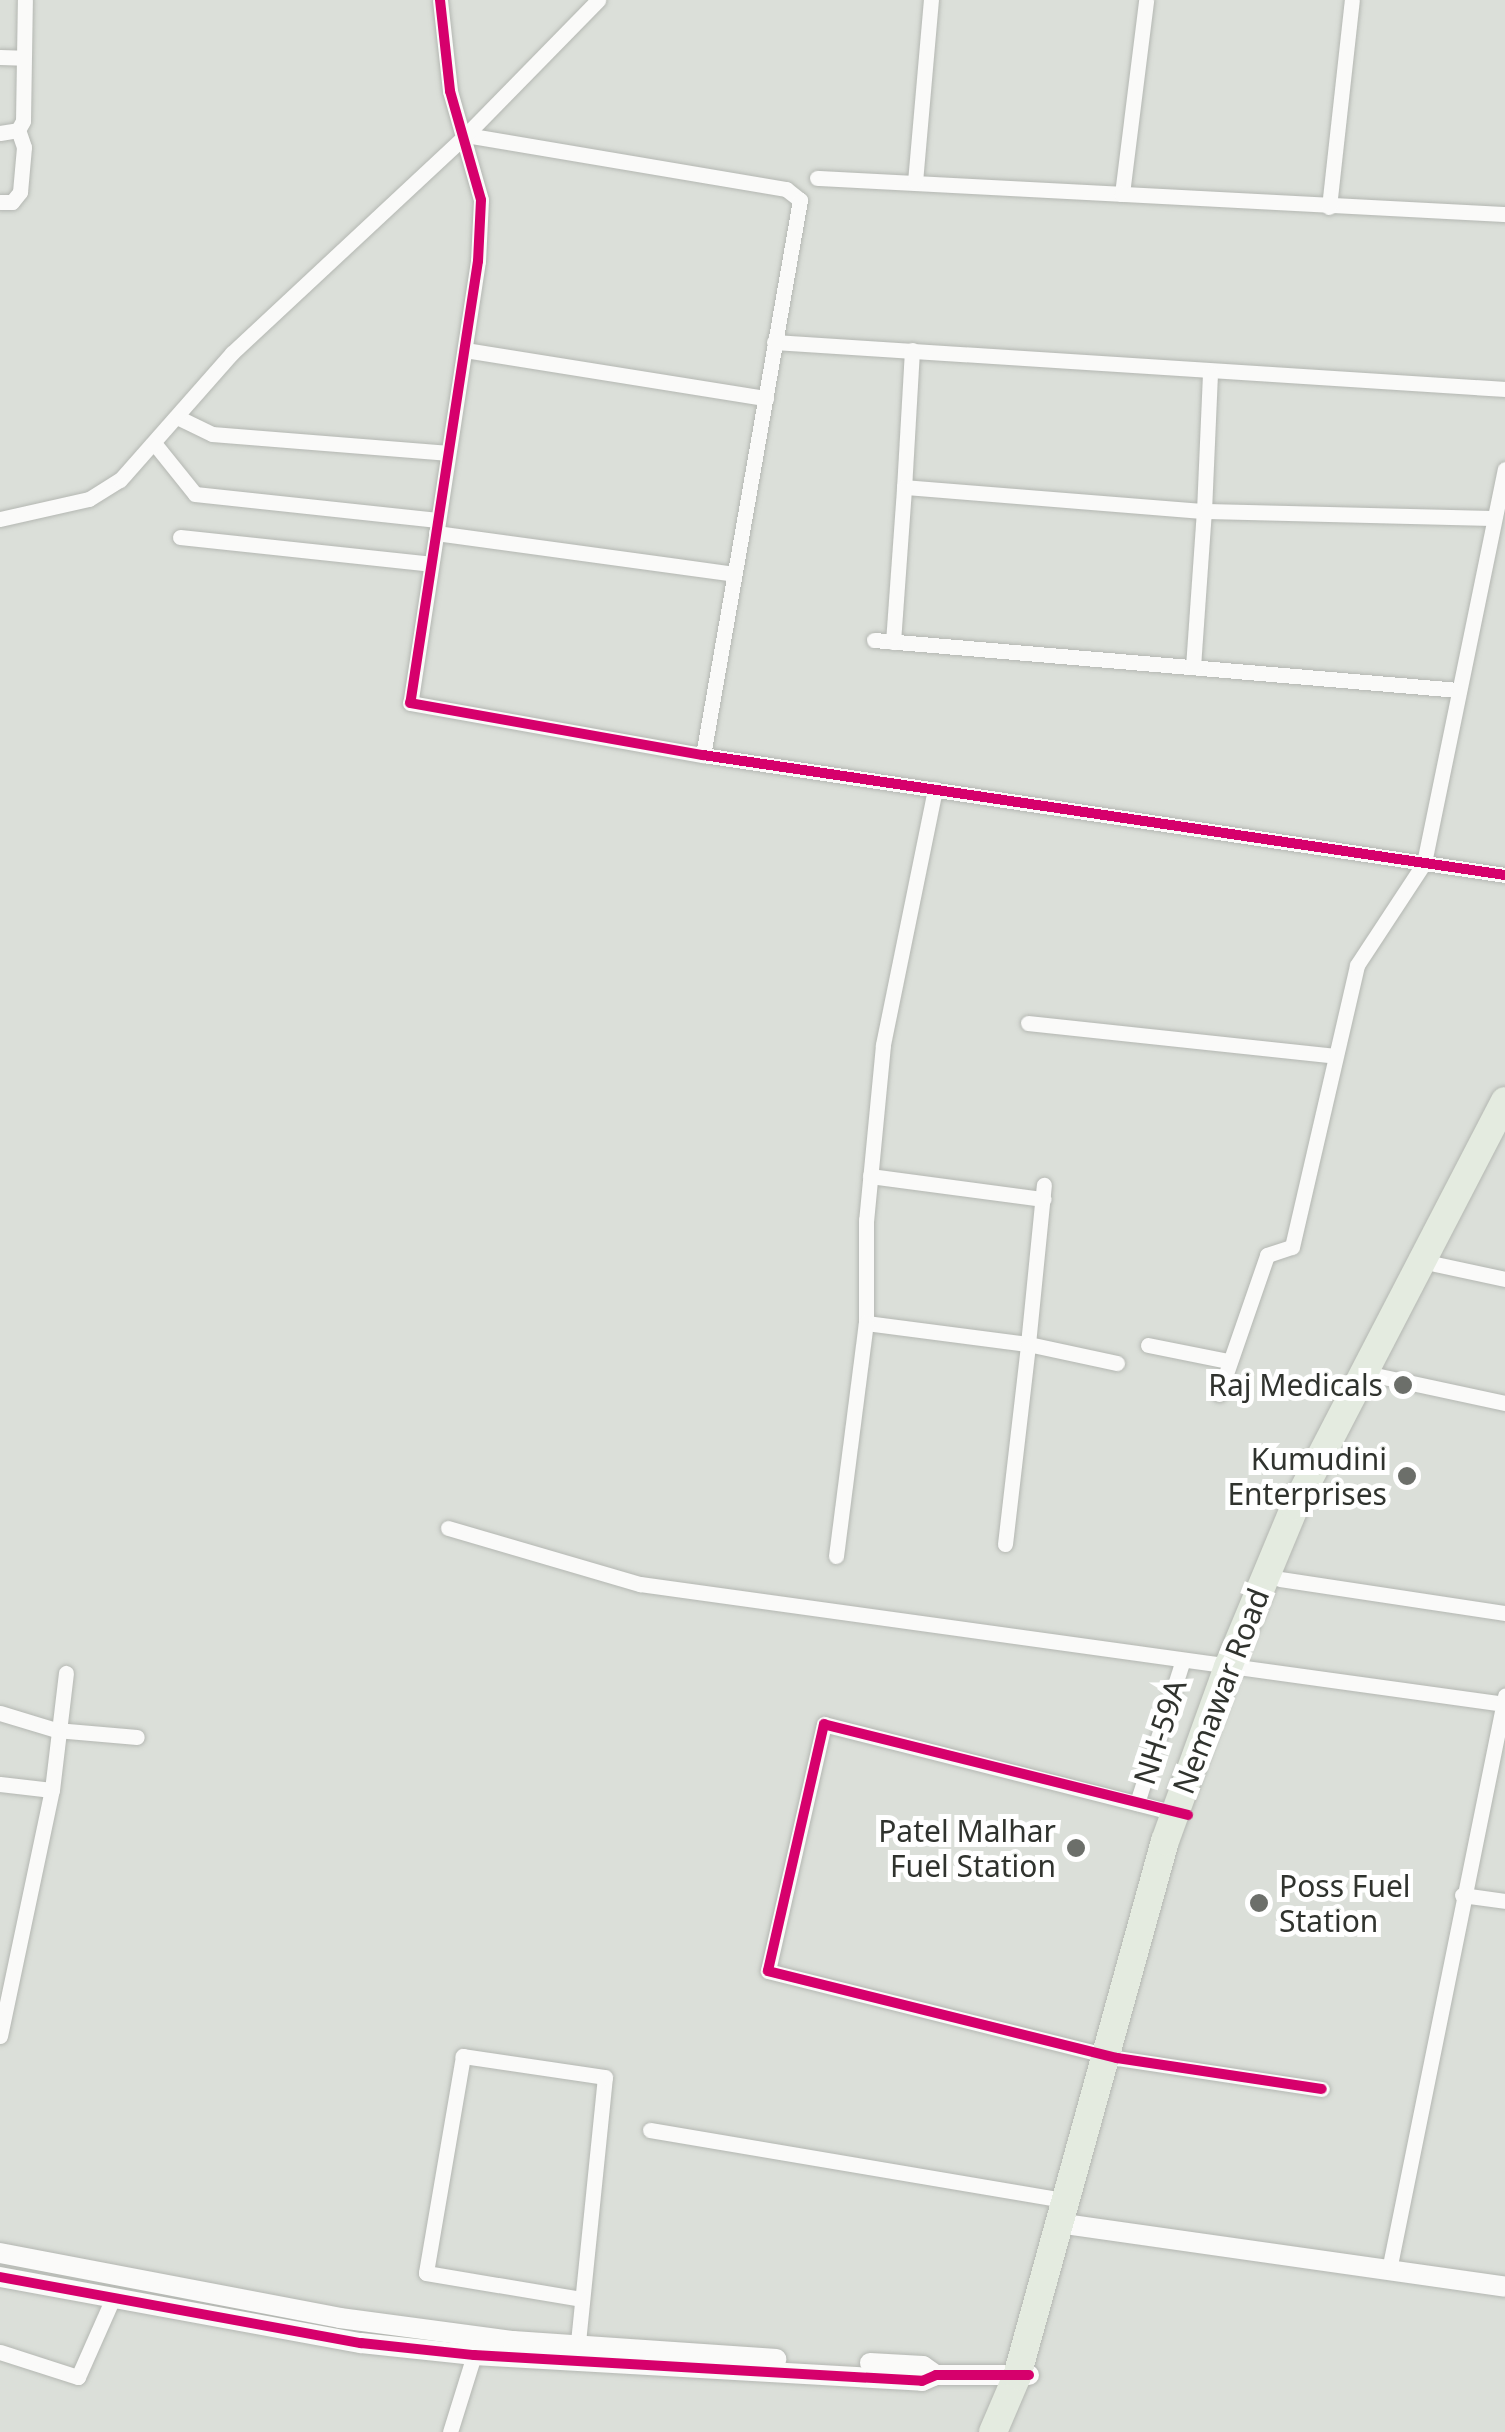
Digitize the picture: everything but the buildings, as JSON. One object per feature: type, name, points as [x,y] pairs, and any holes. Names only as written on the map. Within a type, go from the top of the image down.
[{"type":"highway","name":"Nemawar Road","points":[[1007,2432],[1181,1814],[1236,1669],[1350,1412],[1505,1101]]},
{"type":"highway","name":"Nemawar Road","points":[[1236,1669],[1280,1579],[1350,1412],[1379,1376],[1505,1125]]},
{"type":"highway","name":"Nemawar Road","points":[[993,2432],[1023,2375]]},
{"type":"street","points":[[0,202],[12,202],[20,192],[24,147],[18,130],[25,0]]},
{"type":"street","points":[[440,0],[446,68],[481,200],[465,350],[410,703],[703,755],[1505,875]]},
{"type":"street","points":[[5,519],[88,500],[120,480],[232,354],[466,135],[598,0]]},
{"type":"street","points":[[916,182],[931,0]]},
{"type":"street","points":[[1122,194],[1146,0]]},
{"type":"street","points":[[1330,207],[1352,0]]},
{"type":"street","points":[[0,57],[23,58]]},
{"type":"street","points":[[0,133],[18,130]]},
{"type":"street","points":[[466,135],[786,189],[800,200],[703,755]]},
{"type":"street","points":[[817,178],[1505,214]]},
{"type":"street","points":[[774,342],[1505,388]]},
{"type":"street","points":[[465,350],[766,398]]},
{"type":"street","points":[[893,642],[912,350]]},
{"type":"street","points":[[1193,667],[1210,372]]},
{"type":"street","points":[[178,416],[212,434],[446,453]]},
{"type":"street","points":[[154,444],[195,494],[437,526],[734,574]]},
{"type":"street","points":[[1218,1394],[1267,1255],[1292,1247],[1314,1172],[1335,1056],[1357,965],[1424,863],[1505,469]]},
{"type":"street","points":[[904,487],[1204,512],[1494,518]]},
{"type":"street","points":[[180,537],[430,564]]},
{"type":"street","points":[[874,640],[1459,690]]},
{"type":"street","points":[[836,1556],[866,1323],[861,1292],[883,1046],[935,789]]},
{"type":"street","points":[[1028,1023],[1335,1056]]},
{"type":"street","points":[[870,1176],[1044,1192],[1006,1544]]},
{"type":"street","points":[[1435,1264],[1505,1280]]},
{"type":"street","points":[[866,1323],[1028,1344],[1117,1363]]},
{"type":"street","points":[[1148,1345],[1228,1361]]},
{"type":"street","points":[[1379,1376],[1505,1402]]},
{"type":"street","points":[[448,1528],[640,1584],[1236,1669],[1504,1701],[1389,2270]]},
{"type":"street","points":[[1280,1579],[1505,1613]]},
{"type":"street","name":"NH-59A","points":[[1137,1803],[1182,1660]]},
{"type":"street","points":[[0,2036],[52,1790],[56,1730],[66,1673]]},
{"type":"street","points":[[0,1713],[56,1730],[137,1738]]},
{"type":"street","points":[[1181,1814],[824,1724],[768,1971],[1111,2056],[1322,2089]]},
{"type":"street","points":[[0,1784],[52,1790]]},
{"type":"street","points":[[1462,1895],[1505,1901]]},
{"type":"street","points":[[577,2354],[605,2078],[463,2056],[426,2272],[581,2299]]},
{"type":"street","points":[[650,2130],[1068,2213],[1505,2287]]},
{"type":"street","points":[[577,2354],[474,2355],[361,2343],[2,2277],[4,2253],[254,2304],[577,2354],[922,2380],[936,2374],[1023,2375]]},
{"type":"street","points":[[0,2352],[78,2376],[113,2298]]},
{"type":"street","points":[[450,2432],[474,2355]]},
{"type":"cycle path","points":[[440,0],[450,91],[481,200],[478,261],[410,703],[703,755],[1505,875]]},
{"type":"cycle path","points":[[1188,1815],[824,1724],[768,1971],[1117,2058],[1322,2089]]},
{"type":"cycle path","points":[[0,2277],[361,2343],[474,2355],[922,2381],[936,2375],[1029,2375]]},
{"type":"place","name":"Raj Medicals","points":[[1403,1385]]},
{"type":"place","name":"Kumudini Enterprises","points":[[1407,1476]]},
{"type":"place","name":"Patel Malhar Fuel Station","points":[[1076,1848]]},
{"type":"place","name":"Poss Fuel Station","points":[[1259,1903]]}]
